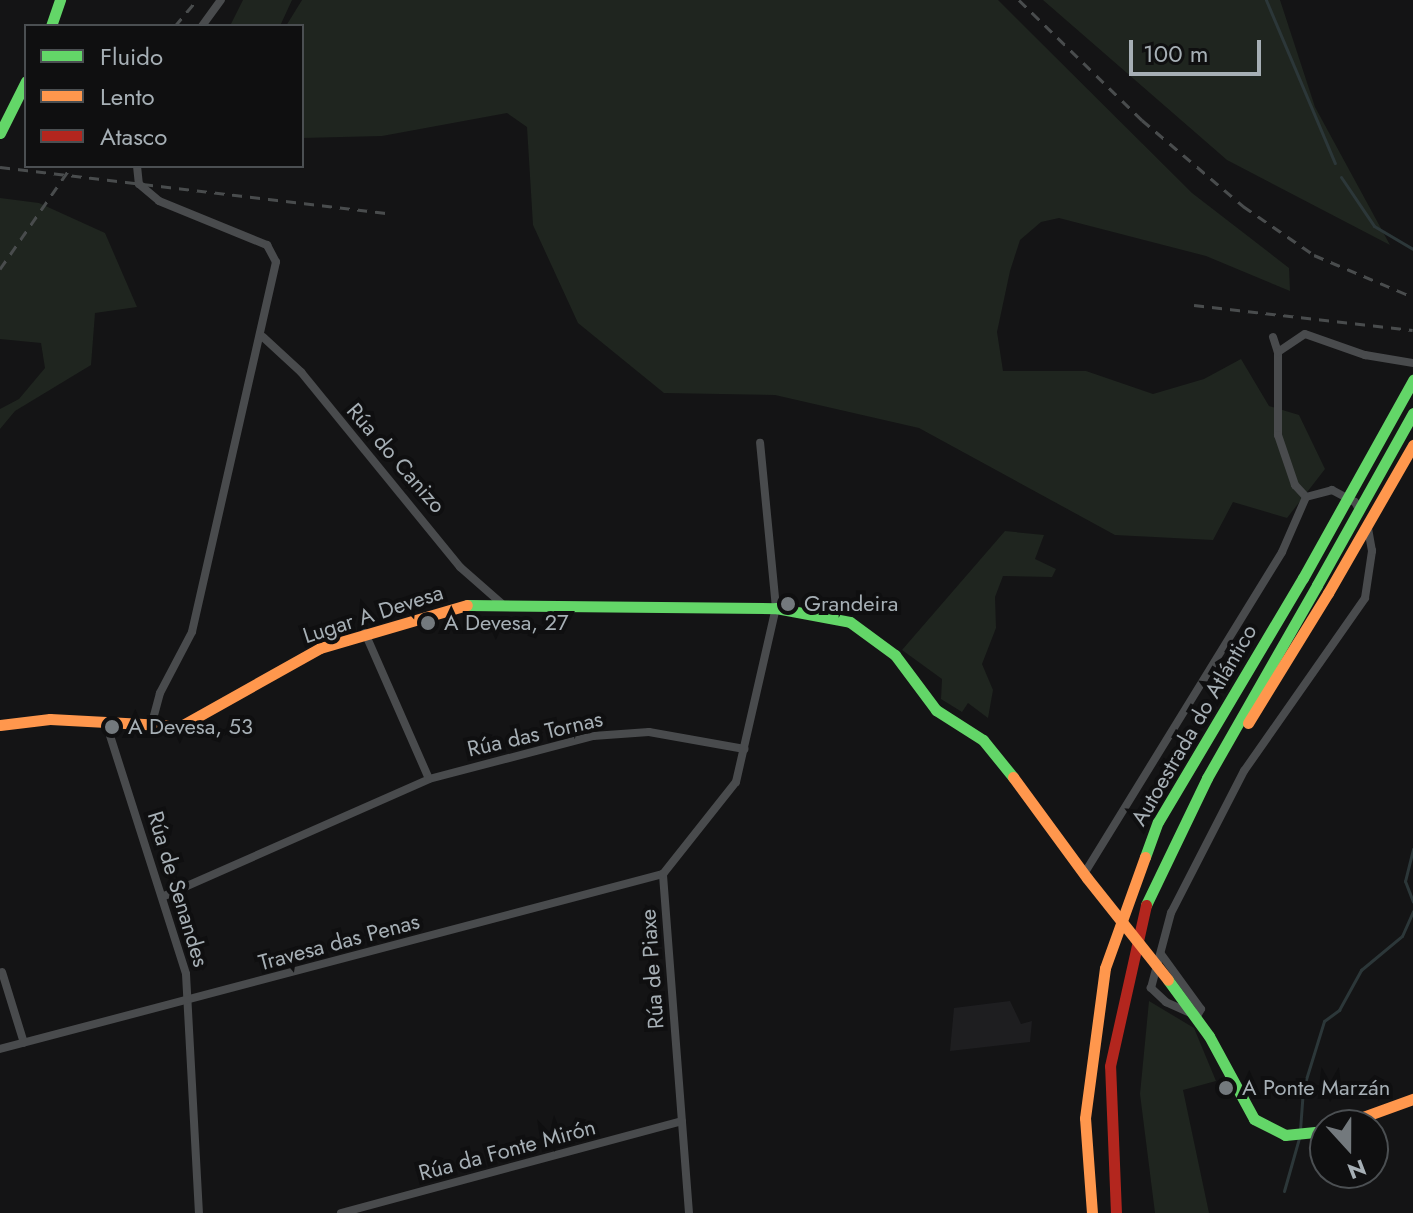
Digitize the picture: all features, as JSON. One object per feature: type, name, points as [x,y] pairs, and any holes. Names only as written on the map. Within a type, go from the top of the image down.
[{"type":"main road","points":[[52,24],[60,0]]},
{"type":"main road","points":[[0,133],[24,85]]},
{"type":"main road","name":"Autoestrada do Atlántico","points":[[1092,1213],[1086,1105],[1105,968],[1158,822],[1303,578],[1413,380]]},
{"type":"main road","name":"Autoestrada do Atlántico","points":[[1116,1213],[1110,1066],[1124,986],[1146,905],[1207,778],[1413,413]]},
{"type":"main road","points":[[1207,778],[1233,748],[1328,593],[1413,445]]},
{"type":"main road","name":"Lugar A Devesa","points":[[0,725],[50,719],[151,727],[196,720],[310,653],[365,633],[455,608],[501,603],[776,608],[850,622],[895,655],[936,710],[983,740],[999,758],[1085,876],[1197,1016],[1244,1107],[1262,1126],[1285,1135],[1309,1135]]},
{"type":"main road","points":[[1385,1109],[1413,1099]]},
{"type":"street","points":[[203,24],[221,0]]},
{"type":"street","points":[[137,168],[139,184],[159,201],[267,245],[276,262],[275,282],[263,337],[192,632],[160,693],[151,727]]},
{"type":"street","points":[[1278,352],[1305,334],[1365,355],[1413,363]]},
{"type":"street","name":"Rúa do Canizo","points":[[263,337],[301,372],[460,567],[501,603]]},
{"type":"street","points":[[1273,337],[1278,352],[1278,435],[1295,485],[1306,497]]},
{"type":"street","points":[[663,874],[736,782],[776,608],[760,443]]},
{"type":"street","points":[[1161,954],[1201,1009],[1197,1016],[1166,1002],[1151,988],[1177,899],[1226,802],[1365,598],[1372,531],[1355,502],[1332,490],[1306,497]]},
{"type":"street","points":[[1085,876],[1282,552],[1306,497]]},
{"type":"street","points":[[365,633],[429,779]]},
{"type":"street","name":"Rúa de Senandes","points":[[106,723],[162,897],[189,1000],[199,1213]]},
{"type":"street","name":"Rúa das Tornas","points":[[162,897],[429,779],[593,736],[649,732],[744,749]]},
{"type":"street","name":"Travesa das Penas","points":[[0,1049],[663,874]]},
{"type":"street","name":"Rúa de Piaxe","points":[[663,874],[689,1213]]},
{"type":"street","points":[[2,972],[24,1043]]},
{"type":"street","name":"Rúa da Fonte Mirón","points":[[341,1213],[682,1121]]},
{"type":"shaded area","points":[[243,0],[292,0],[281,24],[231,24]]},
{"type":"shaded area","points":[[302,0],[998,0],[1192,193],[1289,268],[1290,291],[1206,256],[1059,218],[1041,222],[1020,240],[1010,271],[997,332],[1003,371],[1086,371],[1153,394],[1204,379],[1241,359],[1269,406],[1299,415],[1325,469],[1287,518],[1233,502],[1213,540],[1115,535],[919,428],[775,395],[664,393],[578,323],[533,225],[527,127],[507,113],[382,136],[304,138],[304,24],[287,24]]},
{"type":"shaded area","points":[[1043,0],[1280,0],[1315,107],[1390,245],[1227,160]]},
{"type":"shaded area","points":[[0,198],[39,203],[105,233],[137,307],[95,313],[91,365],[15,411],[0,429],[0,409],[19,399],[45,368],[41,343],[0,339]]},
{"type":"shaded area","points":[[1005,531],[1044,535],[1035,559],[1056,569],[1052,577],[1003,576],[995,597],[996,628],[982,664],[993,690],[988,718],[968,703],[962,712],[941,699],[942,679],[902,650]]},
{"type":"shaded area","points":[[1010,1001],[1021,1024],[1032,1021],[1030,1042],[950,1051],[954,1008]]},
{"type":"shaded area","points":[[1149,1001],[1194,1028],[1216,1081],[1183,1090],[1209,1213],[1155,1213],[1140,1094]]},
{"type":"waterway","points":[[1266,0],[1335,163]]},
{"type":"waterway","points":[[1341,177],[1374,226],[1413,249]]},
{"type":"waterway","points":[[1413,849],[1405,881],[1413,902]]},
{"type":"waterway","points":[[1300,1130],[1303,1089],[1324,1021],[1339,1010],[1361,970],[1402,936],[1413,911]]},
{"type":"waterway","points":[[1284,1191],[1299,1138]]},
{"type":"railway","points":[[177,24],[197,0]]},
{"type":"railway","points":[[1019,0],[1142,120],[1243,206],[1314,255],[1413,297]]},
{"type":"railway","points":[[0,167],[392,214]]},
{"type":"railway","points":[[0,269],[70,168]]},
{"type":"railway","points":[[1194,305],[1413,330]]},
{"type":"traffic: fast","points":[[52,24],[60,0]]},
{"type":"traffic: fast","points":[[0,133],[24,85]]},
{"type":"traffic: fast","points":[[1303,578],[1413,380]]},
{"type":"traffic: fast","points":[[1317,585],[1413,413]]},
{"type":"traffic: fast","points":[[1145,857],[1158,822],[1303,578]]},
{"type":"traffic: fast","points":[[1146,905],[1207,778],[1317,585]]},
{"type":"traffic: fast","points":[[467,605],[776,608],[850,622],[895,655],[936,710],[983,740],[1013,777]]},
{"type":"traffic: fast","points":[[1168,980],[1209,1036],[1254,1119],[1285,1135],[1309,1133]]},
{"type":"traffic: slow","points":[[1328,593],[1413,445]]},
{"type":"traffic: slow","points":[[1248,723],[1328,593]]},
{"type":"traffic: slow","points":[[0,725],[50,719],[181,726],[320,648],[467,605]]},
{"type":"traffic: slow","points":[[1013,777],[1087,878]]},
{"type":"traffic: slow","points":[[1092,1213],[1085,1118],[1105,968],[1145,857]]},
{"type":"traffic: slow","points":[[1087,878],[1168,980]]},
{"type":"traffic: slow","points":[[1385,1109],[1413,1099]]},
{"type":"traffic: jam","points":[[1116,1213],[1110,1066],[1146,905]]},
{"type":"place","name":"Grandeira","points":[[788,604]]},
{"type":"place","name":"A Devesa, 27","points":[[428,623]]},
{"type":"place","name":"A Devesa, 53","points":[[112,727]]},
{"type":"place","name":"A Ponte Marzán","points":[[1226,1088]]}]
